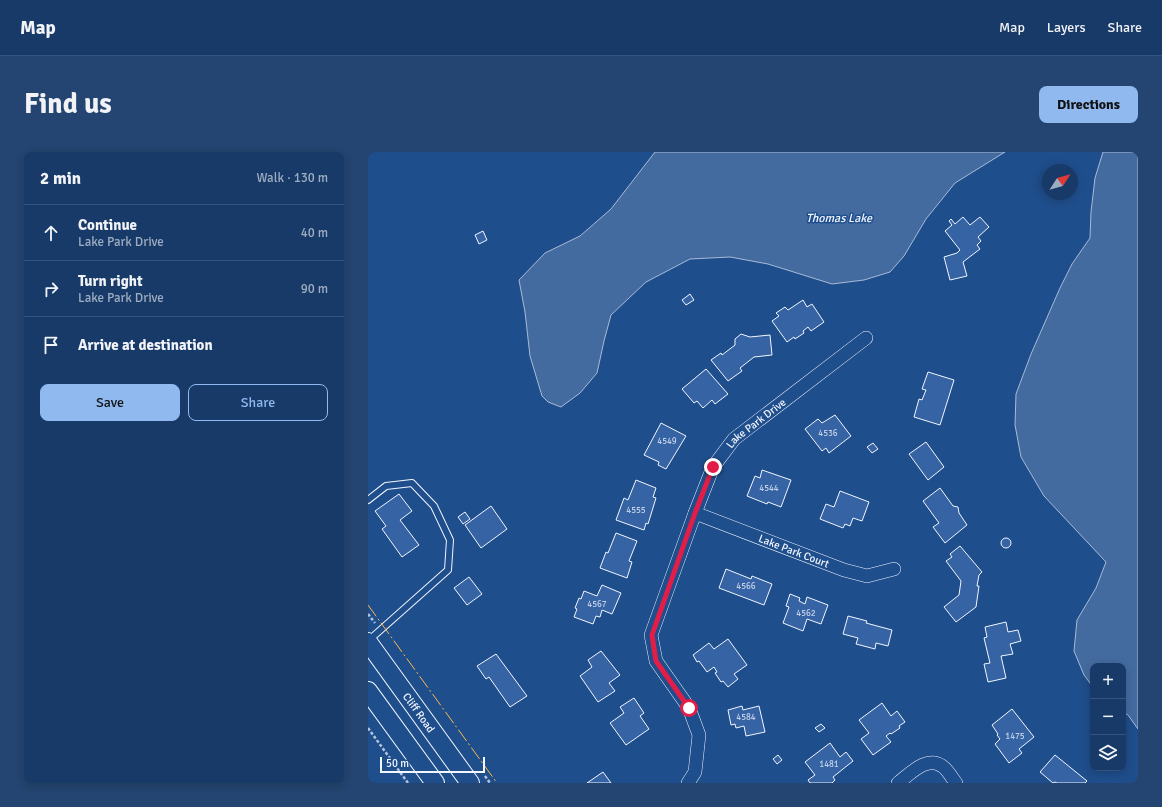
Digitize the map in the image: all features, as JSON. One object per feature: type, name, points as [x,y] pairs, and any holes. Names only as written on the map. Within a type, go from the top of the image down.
[{"type":"main road","name":"Cliff Road","points":[[368,641],[470,783]]},
{"type":"main road","points":[[368,691],[435,783]]},
{"type":"street","name":"Lake Park Drive","points":[[688,783],[696,772],[699,735],[689,708],[656,661],[652,635],[695,513],[713,467],[734,439],[866,338]]},
{"type":"street","name":"Lake Park Court","points":[[695,513],[844,570],[867,576],[894,569]]},
{"type":"street","points":[[898,783],[924,764],[935,762],[943,766],[956,783]]},
{"type":"lane","points":[[368,500],[386,486],[412,483],[434,506],[450,540],[448,570],[368,641]]},
{"type":"path","points":[[368,728],[408,783]]},
{"type":"water","name":"Thomas Lake","points":[[655,152],[1005,152],[955,183],[926,219],[904,256],[890,272],[864,280],[832,284],[768,264],[730,257],[690,259],[646,282],[611,315],[597,373],[580,393],[561,407],[548,402],[542,396],[530,356],[525,312],[519,280],[545,253],[580,236],[611,209]]},
{"type":"water","points":[[1103,152],[1138,152],[1138,729],[1126,714],[1126,663],[1090,663],[1090,683],[1084,675],[1074,651],[1077,620],[1096,588],[1106,562],[1044,496],[1021,457],[1015,425],[1016,394],[1031,354],[1072,264],[1090,238],[1095,178]]},
{"type":"building","points":[[963,217],[970,225],[980,217],[989,227],[978,237],[981,241],[977,245],[980,249],[963,262],[967,276],[950,280],[944,257],[957,253],[960,250],[945,231],[952,225],[949,221],[951,219],[955,224]]},
{"type":"building","points":[[483,231],[487,240],[479,244],[475,235]]},
{"type":"building","points":[[690,294],[694,300],[686,305],[682,300]]},
{"type":"building","points":[[803,300],[807,307],[812,304],[824,322],[811,331],[808,327],[803,331],[804,333],[787,342],[772,321],[779,316],[776,313],[785,307],[788,310]]},
{"type":"building","points":[[741,334],[750,337],[770,335],[772,355],[754,357],[740,368],[742,371],[728,381],[711,360],[721,353],[722,355],[735,345],[735,339]]},
{"type":"building","points":[[706,369],[728,394],[715,404],[712,400],[703,408],[697,401],[694,403],[682,389]]},
{"type":"building","points":[[928,372],[954,380],[940,425],[914,417],[919,399],[922,400],[926,390],[922,389]]},
{"type":"building","points":[[835,415],[851,436],[829,453],[826,448],[822,451],[805,429],[818,419],[822,423]]},
{"type":"building","points":[[661,423],[686,436],[666,469],[658,465],[659,462],[644,455]]},
{"type":"building","points":[[926,442],[944,467],[928,480],[909,454]]},
{"type":"building","points":[[873,443],[878,449],[872,453],[867,447]]},
{"type":"building","points":[[762,470],[791,480],[781,507],[768,502],[767,504],[747,496],[755,476],[760,478]]},
{"type":"building","points":[[636,480],[656,488],[653,497],[656,498],[648,524],[646,523],[644,530],[616,520],[624,498],[628,500]]},
{"type":"building","points":[[940,488],[953,506],[958,507],[959,513],[967,525],[945,543],[933,527],[939,523],[923,501]]},
{"type":"building","points":[[840,491],[869,502],[862,521],[853,518],[850,526],[845,524],[843,528],[820,519],[826,504],[834,507]]},
{"type":"building","points":[[399,494],[412,511],[400,520],[419,545],[402,557],[382,529],[386,526],[375,511]]},
{"type":"building","points":[[491,506],[507,529],[481,548],[465,525]]},
{"type":"building","points":[[465,512],[470,519],[463,524],[458,517]]},
{"type":"building","points":[[616,533],[637,541],[629,561],[632,562],[627,578],[600,568]]},
{"type":"building","points":[[1004,538],[1008,538],[1010,539],[1010,547],[1004,548],[1001,545],[1001,541]]},
{"type":"building","points":[[960,546],[982,572],[979,575],[977,586],[979,586],[976,607],[956,622],[944,607],[959,595],[961,581],[946,561],[952,557],[950,554]]},
{"type":"building","points":[[726,569],[751,579],[752,576],[772,584],[764,605],[719,588]]},
{"type":"building","points":[[469,577],[482,594],[467,605],[454,588]]},
{"type":"building","points":[[602,585],[621,593],[612,614],[602,610],[600,617],[596,616],[593,624],[574,617],[577,609],[575,608],[584,591],[597,596]]},
{"type":"building","points":[[790,594],[800,598],[799,601],[805,604],[807,597],[828,605],[821,624],[807,619],[803,631],[783,623],[789,607],[786,606]]},
{"type":"building","points":[[848,616],[867,621],[866,623],[892,630],[888,646],[876,643],[875,649],[856,644],[858,638],[843,634]]},
{"type":"building","points":[[1006,622],[1008,632],[1018,630],[1021,641],[1010,644],[1013,654],[1001,656],[1006,678],[988,682],[984,664],[990,663],[984,638],[987,637],[985,627]]},
{"type":"building","points":[[728,639],[747,665],[734,674],[738,679],[728,687],[723,681],[721,682],[715,673],[717,672],[714,667],[707,672],[699,661],[697,662],[693,655],[709,643],[714,649]]},
{"type":"building","points":[[601,651],[620,675],[609,683],[615,691],[598,702],[580,676],[592,667],[588,660]]},
{"type":"building","points":[[496,654],[527,696],[510,707],[489,677],[486,679],[477,666]]},
{"type":"building","points":[[634,698],[644,713],[640,716],[649,729],[626,745],[610,723],[624,713],[620,707]]},
{"type":"building","points":[[882,703],[891,716],[897,711],[905,722],[899,726],[900,728],[886,736],[891,742],[873,755],[861,739],[869,733],[859,720]]},
{"type":"building","points":[[742,706],[743,710],[759,706],[765,732],[746,736],[744,726],[736,728],[735,724],[731,725],[728,710]]},
{"type":"building","points":[[1012,709],[1034,737],[1019,749],[1022,753],[1009,763],[995,744],[1000,739],[992,725]]},
{"type":"building","points":[[821,724],[825,728],[819,732],[815,728]]},
{"type":"building","points":[[830,743],[840,757],[846,752],[853,761],[833,777],[835,780],[832,783],[810,783],[808,780],[815,775],[805,762]]},
{"type":"building","points":[[778,755],[782,760],[777,764],[773,759]]},
{"type":"building","points":[[1055,755],[1087,781],[1085,783],[1053,783],[1040,772]]},
{"type":"building","points":[[603,772],[611,783],[587,783]]},
{"type":"power","points":[[368,605],[497,783]]},
{"type":"route","points":[[689,708],[656,661],[652,635],[695,513],[713,467]]}]
